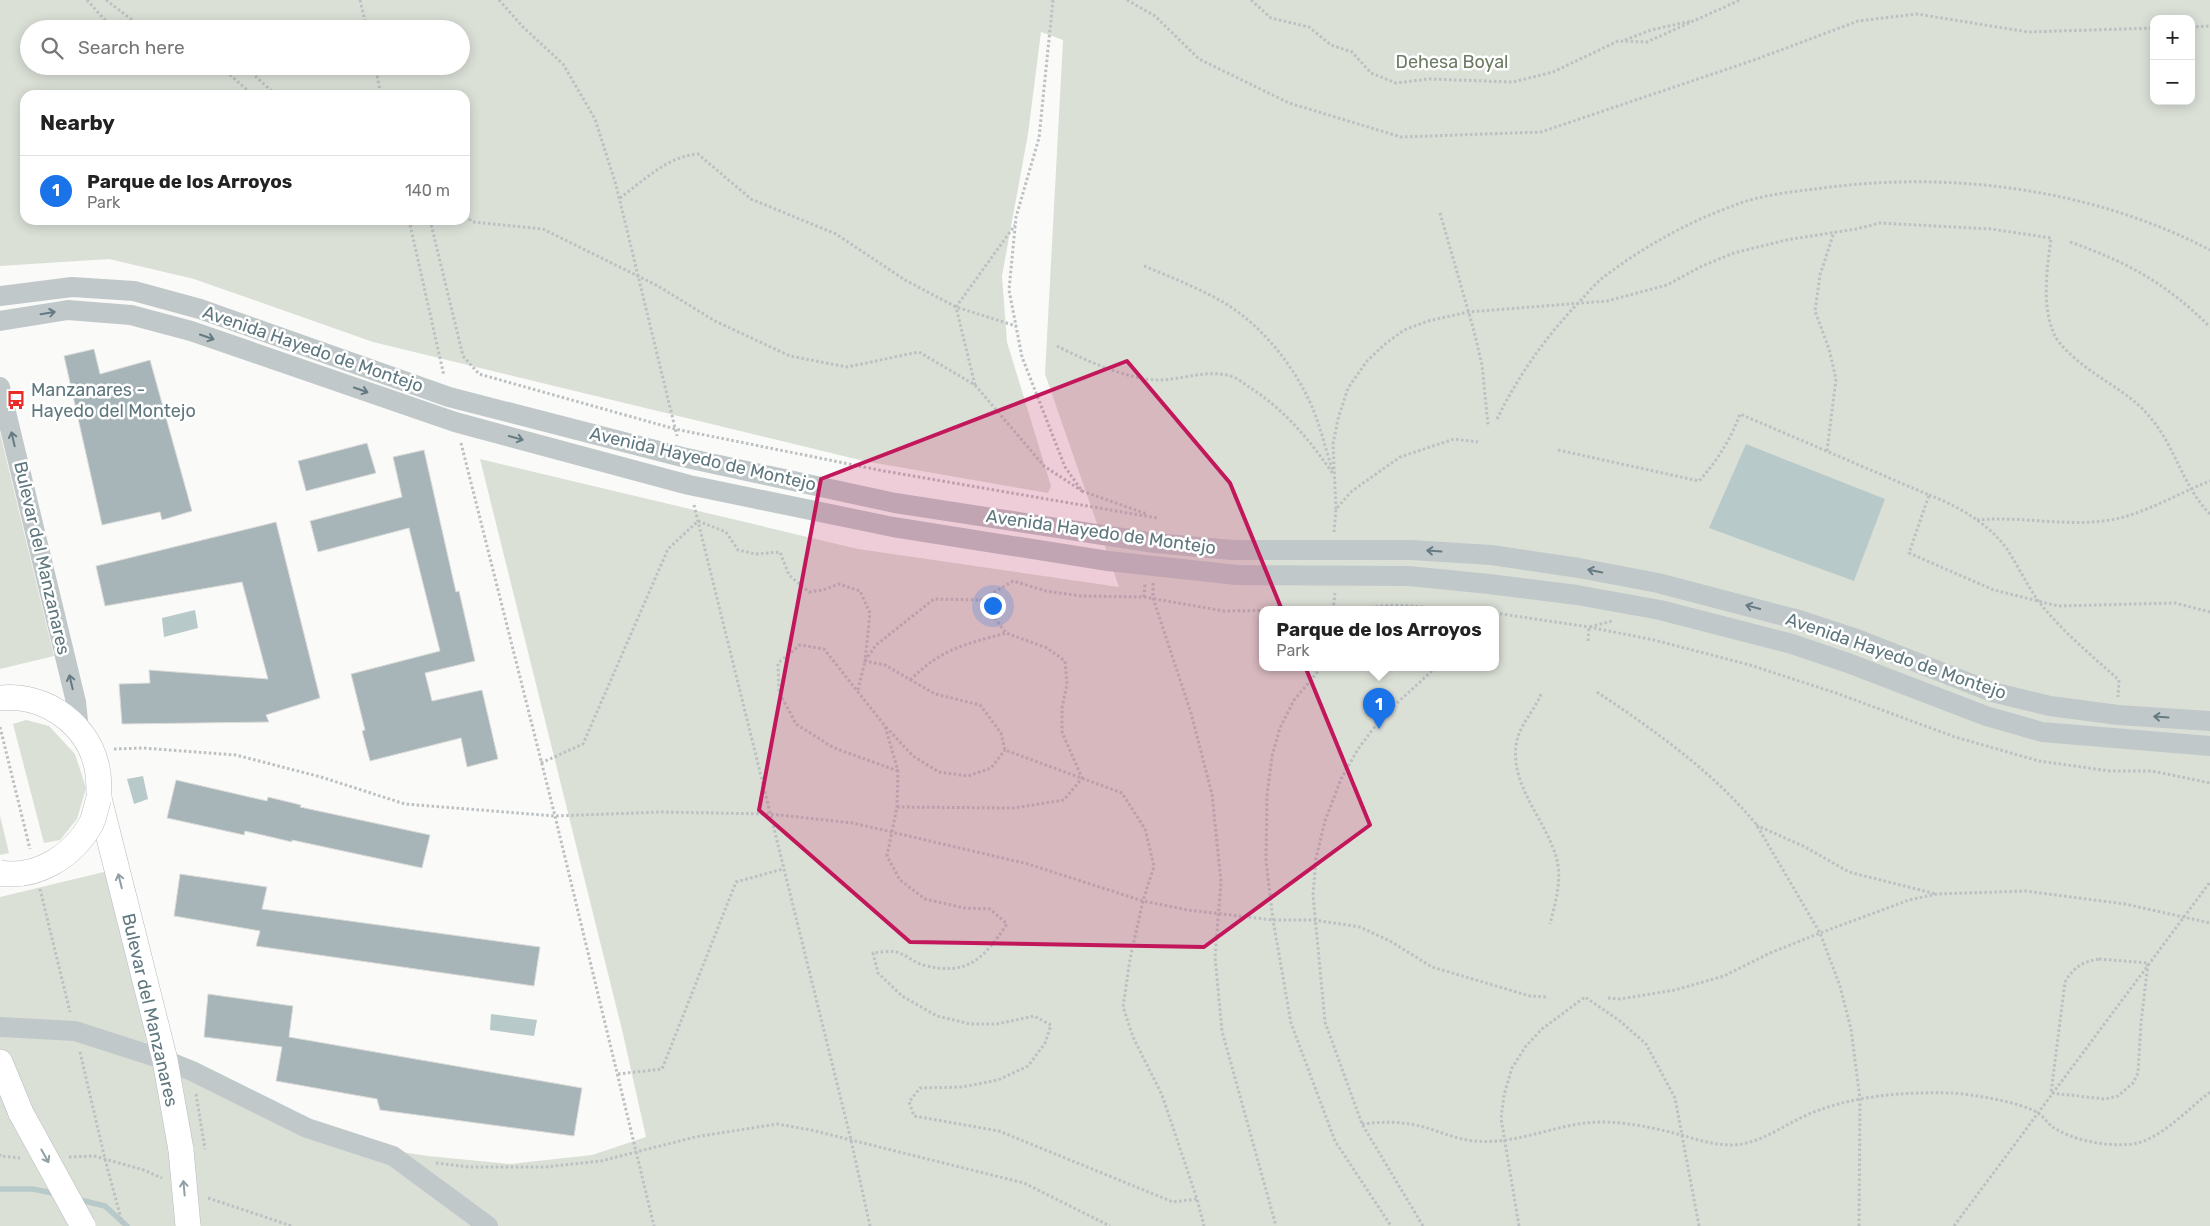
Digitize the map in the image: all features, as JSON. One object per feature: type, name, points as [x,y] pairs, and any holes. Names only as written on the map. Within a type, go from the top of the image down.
[{"type":"main road","points":[[0,698],[31,700],[51,707],[64,715],[85,740],[98,773],[99,798],[91,822],[78,844],[58,861],[34,871],[9,874],[0,872]]},
{"type":"main road","name":"Bulevar del Manzanares","points":[[99,798],[165,1060],[180,1150],[188,1226]]},
{"type":"main road","points":[[0,1062],[21,1113],[83,1226]]},
{"type":"street","name":"Avenida Hayedo de Montejo","points":[[0,296],[72,287],[134,291],[200,309],[449,397],[682,457],[895,503],[1116,538],[1232,550],[1411,550],[1491,555],[1579,568],[1658,583],[1798,620],[1857,639],[1992,692],[2050,706],[2118,715],[2210,721]]},
{"type":"street","points":[[0,321],[68,310],[131,315],[190,331],[455,422],[689,485],[893,527],[1108,561],[1237,575],[1418,577],[1489,584],[1651,608],[1801,647],[1986,716],[2042,732],[2210,746]]},
{"type":"street","points":[[406,405],[413,400],[416,393],[413,384]]},
{"type":"street","name":"Bulevar del Manzanares","points":[[0,387],[85,740]]},
{"type":"street","points":[[0,1027],[75,1031],[165,1060],[192,1071],[307,1128],[393,1156],[488,1226]]},
{"type":"path","points":[[86,0],[105,20]]},
{"type":"path","points":[[106,0],[132,20]]},
{"type":"path","points":[[360,0],[365,20]]},
{"type":"path","points":[[499,0],[523,27],[563,64],[595,119],[620,198],[682,457]]},
{"type":"path","points":[[1053,0],[1039,138],[1016,223],[1009,290],[1022,357],[1065,468],[1082,491]]},
{"type":"path","points":[[1127,0],[1155,16],[1199,58],[1289,103],[1401,137],[1542,132],[1757,59],[1858,21],[1916,14],[2028,32],[2150,28]]},
{"type":"path","points":[[1251,0],[1271,18],[1308,27],[1331,45],[1352,52],[1371,73],[1396,83],[1429,78],[1512,82],[1553,72],[1618,41],[1647,42],[1740,0]]},
{"type":"path","points":[[1622,41],[1651,30],[1698,19]]},
{"type":"path","points":[[2195,27],[2210,26]]},
{"type":"path","points":[[230,75],[247,90]]},
{"type":"path","points":[[254,75],[270,90]]},
{"type":"path","points":[[377,75],[381,90]]},
{"type":"path","points":[[620,198],[660,168],[685,155],[698,154],[751,200],[836,234],[905,280],[956,307],[1016,326]]},
{"type":"path","points":[[1497,419],[1512,389],[1537,351],[1576,305],[1603,277],[1645,248],[1679,228],[1740,203],[1808,190],[1861,183],[1912,181],[2011,187],[2102,208],[2188,239],[2210,250]]},
{"type":"path","points":[[1440,213],[1482,365],[1488,425]]},
{"type":"path","points":[[431,225],[463,356],[479,374],[675,428],[884,471],[1157,518],[1082,491],[1044,466],[975,385],[919,352],[847,367],[790,356],[715,321],[639,276],[543,229],[473,222],[470,220]]},
{"type":"path","points":[[975,385],[956,307],[1016,223]]},
{"type":"path","points":[[1335,550],[1336,509],[1333,444],[1338,419],[1348,388],[1367,361],[1404,330],[1428,321],[1468,312],[1576,305],[1607,301],[1667,285],[1702,266],[1734,253],[1786,240],[1880,223],[1991,229],[2051,238],[2047,273],[2047,302],[2055,337],[2079,361],[2123,392],[2151,418],[2190,488],[2210,514]]},
{"type":"path","points":[[411,225],[449,397]]},
{"type":"path","points":[[1827,451],[1836,379],[1828,349],[1814,311],[1820,275],[1834,232]]},
{"type":"path","points":[[2070,242],[2130,265],[2173,294],[2210,327]]},
{"type":"path","points":[[1144,266],[1196,288],[1226,304],[1253,324],[1282,356],[1300,383],[1313,410],[1334,474]]},
{"type":"path","points":[[1057,346],[1084,360],[1156,380],[1206,373],[1233,377],[1263,396],[1295,424],[1316,448],[1334,474]]},
{"type":"path","points":[[1558,450],[1699,481],[1714,464],[1734,430],[1740,414],[1953,504],[1976,520],[2006,548],[2039,601],[2083,649],[2119,680],[2118,715]]},
{"type":"path","points":[[455,422],[555,816],[654,1226]]},
{"type":"path","points":[[1336,509],[1352,491],[1400,456],[1454,439],[1478,442]]},
{"type":"path","points":[[1976,520],[1993,518],[2065,523],[2104,521],[2133,514],[2210,481]]},
{"type":"path","points":[[689,485],[870,1226]]},
{"type":"path","points":[[1929,494],[1909,553],[1994,590],[2058,606],[2175,603],[2210,612]]},
{"type":"path","points":[[541,763],[583,744],[668,549],[698,522]]},
{"type":"path","points":[[698,522],[726,532],[738,550],[756,554],[780,552],[789,575],[809,592],[823,590],[839,584],[860,591],[870,613],[865,661],[858,690]]},
{"type":"path","points":[[865,661],[876,645],[934,599],[981,600],[1013,580],[1046,591],[1081,596],[1153,598],[1224,611],[1259,611]]},
{"type":"path","points":[[1153,598],[1191,713],[1212,794],[1221,882],[1215,957],[1222,1031],[1276,1226]]},
{"type":"path","points":[[981,600],[1006,633],[1047,648],[1065,660],[1067,684],[1062,708],[1062,732],[1082,778]]},
{"type":"path","points":[[1499,614],[1589,627],[1645,638],[1750,665],[1836,693],[1955,737],[2039,761],[2110,771],[2152,771],[2210,783]]},
{"type":"path","points":[[910,680],[928,662],[952,648],[1006,633]]},
{"type":"path","points":[[898,771],[834,748],[796,724],[779,692],[778,663],[800,645],[824,648],[885,726],[913,756],[940,772],[968,776],[991,768],[1005,750]]},
{"type":"path","points":[[865,661],[885,665],[934,694],[980,705],[1001,733],[1005,750]]},
{"type":"path","points":[[1318,671],[1294,700],[1280,728],[1272,756],[1268,796],[1266,861],[1273,920],[1291,1023],[1335,1141],[1391,1226]]},
{"type":"path","points":[[1423,1226],[1362,1124],[1325,1022],[1313,894],[1316,858],[1325,821],[1341,779],[1358,749],[1383,716],[1429,671]]},
{"type":"path","points":[[1597,692],[1680,751],[1744,811],[1756,824],[1820,933],[1840,986],[1852,1029],[1860,1099],[1858,1226]]},
{"type":"path","points":[[1541,694],[1520,729],[1516,746],[1521,784],[1548,832],[1557,861],[1558,890],[1550,924]]},
{"type":"path","points":[[885,726],[898,771],[897,807],[887,856],[900,880],[925,899],[964,908],[990,909],[1007,924],[992,947],[971,965],[949,969],[922,965],[898,952],[873,953],[878,973],[902,996],[937,1016],[970,1024],[998,1024],[1034,1016],[1051,1025],[1045,1043],[1028,1066],[998,1080],[962,1086],[920,1088],[909,1102],[914,1116],[999,1131],[1173,1202],[1198,1200]]},
{"type":"path","points":[[0,727],[30,851]]},
{"type":"path","points":[[85,740],[144,748],[236,755],[321,777],[405,804],[555,816],[661,812],[770,814],[853,823],[1028,864],[1143,901],[1219,914],[1273,920],[1314,920],[1360,927],[1390,941],[1432,967],[1530,996],[1548,996]]},
{"type":"path","points":[[1005,750],[1122,793],[1145,829],[1154,866],[1143,901],[1130,959],[1123,1007],[1133,1037],[1162,1095],[1198,1200],[1204,1226]]},
{"type":"path","points":[[897,807],[1014,808],[1064,800],[1082,778]]},
{"type":"path","points":[[1756,824],[1805,847],[1849,872],[1937,894]]},
{"type":"path","points":[[618,1074],[662,1069],[736,882],[783,869]]},
{"type":"path","points":[[37,879],[123,1226]]},
{"type":"path","points":[[1954,1226],[2148,962],[2210,882]]},
{"type":"path","points":[[1608,998],[1620,999],[1675,990],[1724,976],[1770,953],[1820,933],[1909,900],[1937,894],[2025,891],[2125,904],[2210,923]]},
{"type":"path","points":[[2051,1093],[2065,982],[2072,970],[2084,962],[2100,959],[2148,962]]},
{"type":"path","points":[[2051,1093],[2105,1099],[2118,1096],[2133,1083],[2138,1073],[2140,1023],[2148,962]]},
{"type":"path","points":[[1519,1226],[1501,1118],[1504,1094],[1512,1068],[1526,1046],[1542,1029],[1585,998],[1620,1021],[1646,1044],[1675,1098],[1699,1226]]},
{"type":"path","points":[[192,1071],[204,1134],[205,1152]]},
{"type":"path","points":[[1362,1124],[1387,1122],[1416,1125],[1448,1136],[1475,1142],[1506,1141],[1570,1125],[1600,1122],[1647,1126],[1705,1143],[1733,1145],[1752,1141],[1815,1112],[1860,1099],[1891,1094],[1954,1093],[2007,1102],[2037,1112],[2054,1128],[2078,1138],[2103,1143],[2134,1144],[2158,1134],[2210,1092]]},
{"type":"path","points":[[431,1162],[469,1167],[546,1167],[601,1161],[695,1137],[777,1124],[1024,1183],[1110,1226]]},
{"type":"path","points":[[0,1155],[28,1158]]},
{"type":"path","points":[[66,1157],[94,1156],[144,1170],[162,1178]]},
{"type":"path","points":[[207,1188],[208,1198],[292,1226]]},
{"type":"highlighted area","points":[[1127,361],[1230,483],[1370,825],[1204,947],[910,942],[759,810],[821,479]]},
{"type":"green space","name":"Dehesa Boyal","points":[[0,0],[2210,0],[2210,1226],[0,1226],[0,897],[108,871],[149,1043],[362,1146],[428,1156],[510,1164],[592,1155],[646,1137],[623,1034],[480,459],[858,549],[1119,587],[1045,374],[1063,40],[1041,32],[1028,134],[1002,276],[1007,342],[1051,486],[1048,493],[864,461],[373,342],[194,279],[109,259],[0,266]]},
{"type":"green space","points":[[0,433],[54,656],[0,669]]},
{"type":"green space","points":[[26,720],[49,726],[75,754],[86,788],[77,819],[60,840],[44,843],[13,724]]},
{"type":"green space","points":[[0,816],[9,853],[0,855]]},
{"type":"shaded area","points":[[1746,444],[1885,499],[1854,581],[1709,528]]},
{"type":"shaded area","points":[[195,610],[198,628],[164,637],[162,618]]},
{"type":"shaded area","points":[[143,776],[148,799],[134,804],[127,779]]},
{"type":"shaded area","points":[[491,1014],[537,1020],[534,1036],[490,1030]]},
{"type":"building","points":[[94,349],[100,374],[150,360],[192,511],[162,520],[160,512],[102,525],[64,356]]},
{"type":"building","points":[[367,443],[376,473],[306,491],[298,461]]},
{"type":"building","points":[[424,450],[456,592],[459,591],[475,661],[425,673],[432,701],[482,690],[498,759],[467,767],[461,738],[370,761],[362,731],[365,730],[351,674],[440,651],[409,528],[318,552],[310,521],[402,497],[393,457]]},
{"type":"building","points":[[276,522],[320,698],[266,715],[269,722],[122,724],[119,684],[150,683],[149,670],[268,679],[242,582],[105,606],[96,566]]},
{"type":"building","points":[[176,780],[267,801],[268,797],[301,805],[300,807],[430,835],[422,868],[292,840],[292,842],[245,831],[244,835],[167,818]]},
{"type":"building","points":[[180,874],[267,887],[262,909],[540,947],[534,986],[256,946],[260,931],[174,916]]},
{"type":"building","points":[[208,994],[293,1006],[289,1037],[582,1088],[574,1136],[380,1110],[377,1099],[276,1081],[282,1047],[204,1037]]},
{"type":"waterway","points":[[0,1189],[33,1189],[57,1194]]},
{"type":"waterway","points":[[76,1199],[105,1206],[127,1226]]},
{"type":"place","name":"Manzanares - Hayedo del Montejo","points":[[16,400]]},
{"type":"place","name":"Parque de los Arroyos","points":[[1379,729]]}]
